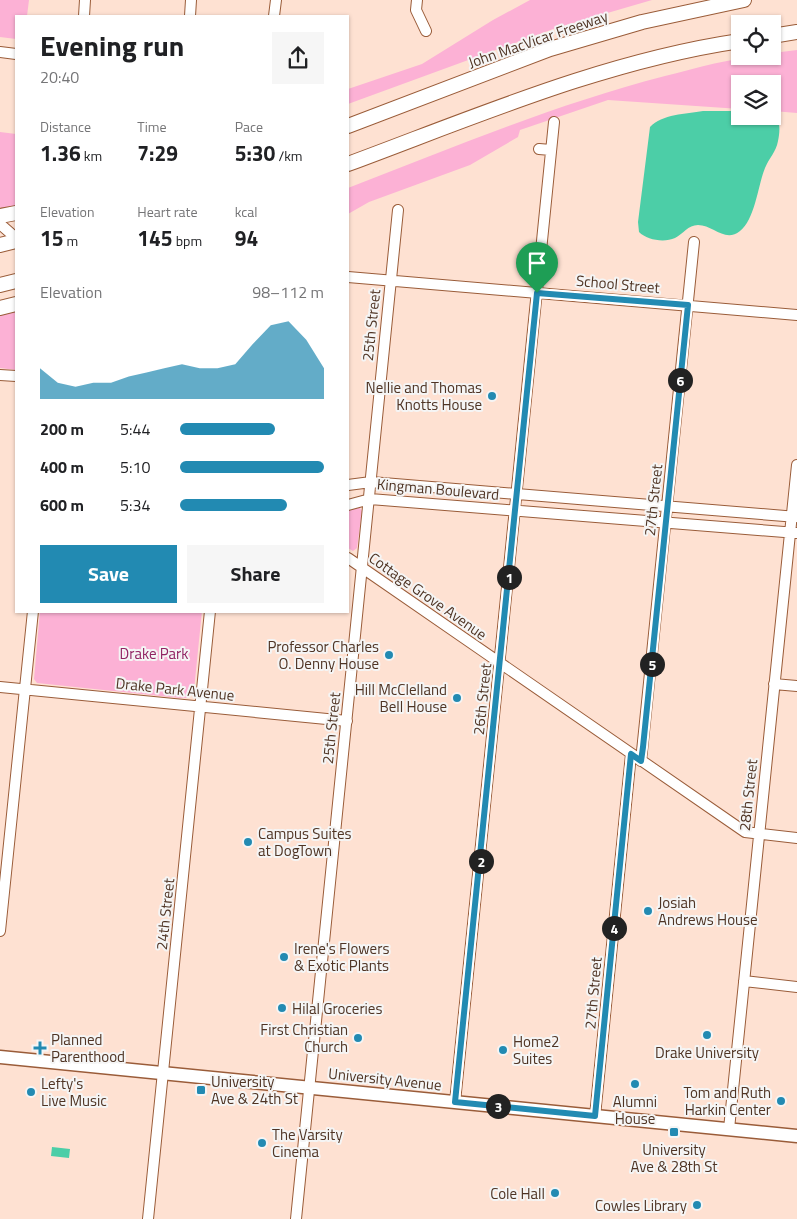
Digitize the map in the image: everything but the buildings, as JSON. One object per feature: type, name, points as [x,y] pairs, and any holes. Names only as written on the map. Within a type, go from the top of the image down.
[{"type":"highway","name":"John MacVicar Freeway","points":[[349,126],[550,49],[642,22],[744,0]]},
{"type":"highway","points":[[781,35],[797,32]]},
{"type":"highway","points":[[349,164],[584,78],[713,45],[731,42]]},
{"type":"highway","points":[[0,216],[15,213]]},
{"type":"highway","points":[[0,245],[15,239]]},
{"type":"highway","points":[[0,284],[15,281]]},
{"type":"highway","points":[[0,308],[15,304]]},
{"type":"main road","name":"University Avenue","points":[[0,1057],[797,1136]]},
{"type":"street","points":[[84,15],[85,0]]},
{"type":"street","points":[[190,15],[191,0]]},
{"type":"street","points":[[274,15],[276,0]]},
{"type":"street","points":[[417,0],[416,10],[426,30]]},
{"type":"street","points":[[0,52],[15,54]]},
{"type":"street","name":"26th Street","points":[[455,1102],[501,665],[554,122]]},
{"type":"street","points":[[539,149],[551,150]]},
{"type":"street","name":"25th Street","points":[[296,1219],[398,210]]},
{"type":"street","points":[[0,224],[15,238]]},
{"type":"street","name":"27th Street","points":[[641,761],[694,242]]},
{"type":"street","name":"School Street","points":[[349,277],[797,314]]},
{"type":"street","points":[[0,375],[15,376]]},
{"type":"street","name":"28th Street","points":[[730,1129],[774,684],[794,533],[797,465]]},
{"type":"street","name":"Kingman Boulevard","points":[[349,485],[371,482],[794,517]]},
{"type":"street","name":"Kingman Boulevard","points":[[349,505],[370,499],[794,533]]},
{"type":"street","name":"Cottage Grove Avenue","points":[[349,559],[745,832],[797,838]]},
{"type":"street","points":[[0,931],[33,613]]},
{"type":"street","name":"24th Street","points":[[148,1219],[210,613]]},
{"type":"street","points":[[774,684],[797,686]]},
{"type":"street","name":"Drake Park Avenue","points":[[0,686],[347,721]]},
{"type":"street","name":"27th Street","points":[[595,1116],[631,754]]},
{"type":"street","points":[[744,982],[797,987]]},
{"type":"green space","points":[[0,0],[29,0],[27,15],[15,15],[15,39],[0,37]]},
{"type":"green space","points":[[530,0],[652,0],[556,28],[349,104],[349,89],[422,64],[493,20]]},
{"type":"green space","points":[[797,50],[797,113],[781,112],[781,75],[731,75],[731,108],[608,100],[520,130],[518,137],[470,165],[369,202],[349,213],[349,188],[544,113],[624,87],[731,60],[731,65],[781,65],[781,52]]},
{"type":"green space","points":[[0,132],[15,134],[15,208],[5,211],[0,207]]},
{"type":"green space","points":[[15,310],[15,370],[0,368],[0,315]]},
{"type":"green space","points":[[359,507],[362,511],[357,548],[353,551],[349,549],[349,509]]},
{"type":"green space","name":"Drake Park","points":[[40,613],[202,613],[194,690],[187,698],[37,683],[34,679]]},
{"type":"shaded area","points":[[703,111],[731,111],[731,125],[779,125],[777,145],[765,168],[753,211],[745,226],[735,234],[724,234],[698,225],[691,226],[671,240],[651,239],[639,232],[638,222],[650,127],[661,119]]},
{"type":"shaded area","points":[[52,1147],[70,1149],[69,1158],[51,1156]]},
{"type":"place","name":"Nellie and Thomas Knotts House","points":[[492,396]]},
{"type":"place","name":"Professor Charles O. Denny House","points":[[389,655]]},
{"type":"place","name":"Hill McClelland Bell House","points":[[457,698]]},
{"type":"place","name":"Campus Suites at DogTown","points":[[248,842]]},
{"type":"place","name":"Josiah Andrews House","points":[[648,911]]},
{"type":"place","name":"Irene's Flowers & Exotic Plants","points":[[284,957]]},
{"type":"place","name":"Hilal Groceries","points":[[282,1008]]},
{"type":"place","name":"Drake University","points":[[707,1035]]},
{"type":"place","name":"First Christian Church","points":[[358,1038]]},
{"type":"place","name":"Planned Parenthood","points":[[40,1048]]},
{"type":"place","name":"Home2 Suites","points":[[503,1050]]},
{"type":"place","name":"Alumni House","points":[[635,1084]]},
{"type":"place","name":"University Ave & 24th St","points":[[201,1090]]},
{"type":"place","name":"Lefty's Live Music","points":[[31,1092]]},
{"type":"place","name":"Tom and Ruth Harkin Center","points":[[781,1101]]},
{"type":"place","name":"University Ave & 28th St","points":[[674,1132]]},
{"type":"place","name":"The Varsity Cinema","points":[[262,1143]]},
{"type":"place","name":"Cole Hall","points":[[555,1193]]},
{"type":"place","name":"Cowles Library","points":[[697,1205]]},
{"type":"route","points":[[537,293],[688,305],[643,747],[641,761],[631,754],[595,1116],[455,1102],[537,293]]}]
